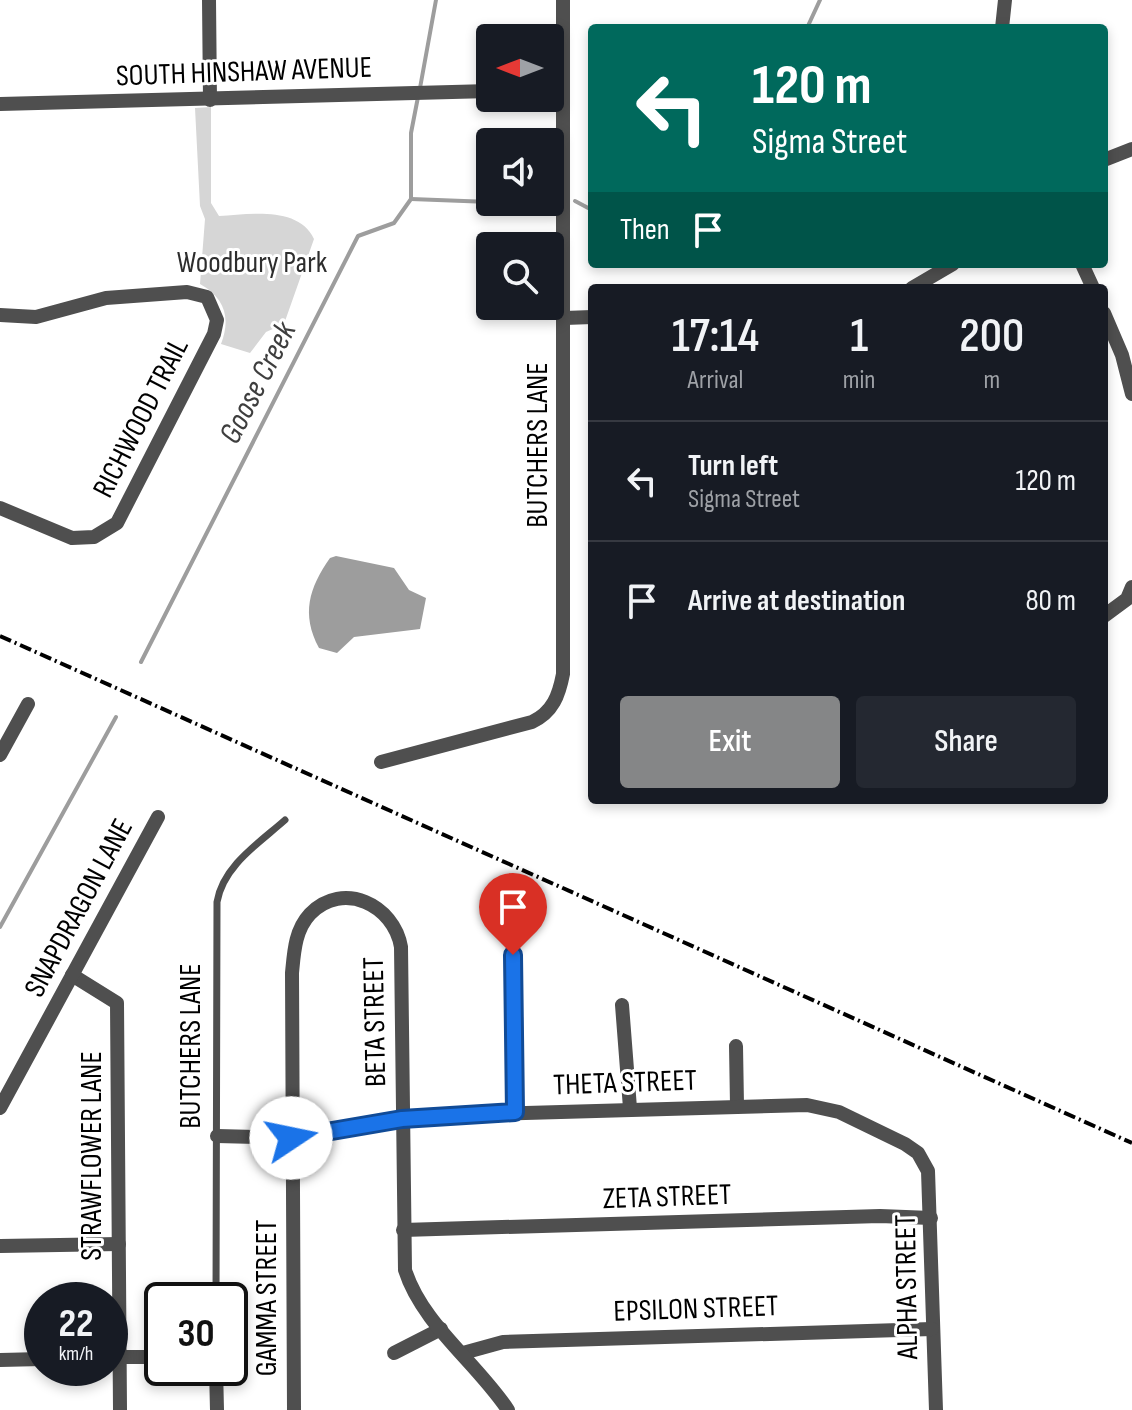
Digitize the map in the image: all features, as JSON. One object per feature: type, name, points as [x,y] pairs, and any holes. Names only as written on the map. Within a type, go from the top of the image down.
[{"type":"street","points":[[209,0],[210,100]]},
{"type":"street","name":"BUTCHERS LANE","points":[[561,24],[563,0]]},
{"type":"street","points":[[1002,24],[1005,0]]},
{"type":"street","name":"SOUTH HINSHAW AVENUE","points":[[0,104],[476,92]]},
{"type":"street","name":"BUTCHERS LANE","points":[[381,762],[532,722],[548,712],[559,694],[563,674],[565,318],[557,112]]},
{"type":"street","points":[[1108,158],[1132,149]]},
{"type":"street","points":[[919,284],[946,268]]},
{"type":"street","name":"RICHWOOD TRAIL","points":[[0,315],[36,317],[106,298],[187,292],[207,297],[217,320],[214,334],[117,523],[94,537],[72,538],[0,508]]},
{"type":"street","points":[[565,318],[588,317]]},
{"type":"street","points":[[1108,322],[1122,355],[1132,394]]},
{"type":"street","points":[[1108,614],[1122,605],[1132,587]]},
{"type":"street","points":[[0,755],[28,704]]},
{"type":"street","name":"SNAPDRAGON LANE","points":[[0,1108],[158,817]]},
{"type":"street","name":"BETA STREET","points":[[291,1138],[295,940],[311,913],[335,900],[349,898],[374,905],[388,915],[400,936],[403,1257],[409,1283],[441,1329],[508,1410]]},
{"type":"street","points":[[513,955],[515,1112]]},
{"type":"street","name":"STRAWFLOWER LANE","points":[[72,975],[117,1003],[118,1282]]},
{"type":"street","points":[[622,1005],[630,1108]]},
{"type":"street","points":[[736,1046],[737,1105]]},
{"type":"street","name":"THETA STREET","points":[[217,1136],[291,1138],[402,1119],[515,1112],[807,1105],[826,1108],[905,1144],[918,1153],[925,1164]]},
{"type":"street","name":"GAMMA STREET","points":[[291,1138],[294,1410]]},
{"type":"street","name":"ALPHA STREET","points":[[925,1164],[930,1179],[936,1410]]},
{"type":"street","name":"ZETA STREET","points":[[403,1230],[880,1216],[931,1218]]},
{"type":"street","points":[[0,1246],[119,1244]]},
{"type":"street","points":[[394,1353],[441,1329]]},
{"type":"street","name":"EPSILON STREET","points":[[463,1353],[503,1342],[932,1329]]},
{"type":"street","points":[[0,1360],[24,1359]]},
{"type":"street","name":"STRAWFLOWER LANE","points":[[118,1386],[120,1410]]},
{"type":"street","points":[[216,1386],[217,1410]]},
{"type":"lane","name":"BUTCHERS LANE","points":[[216,1282],[220,886],[240,859],[285,820]]},
{"type":"green space","name":"Woodbury Park","points":[[211,107],[211,203],[219,216],[272,214],[286,217],[307,228],[314,239],[284,324],[266,332],[250,353],[221,344],[225,326],[224,310],[215,296],[200,284],[205,219],[200,206],[195,108]]},
{"type":"shaded area","points":[[336,556],[394,568],[409,590],[426,598],[420,629],[354,637],[337,653],[319,648],[310,624],[310,602],[323,569],[330,558]]},
{"type":"waterway","name":"Goose Creek","points":[[420,88],[436,0]]},
{"type":"waterway","points":[[809,24],[820,0]]},
{"type":"waterway","name":"Goose Creek","points":[[141,662],[358,236],[394,223],[411,199],[411,133],[418,97]]},
{"type":"waterway","points":[[411,199],[476,201]]},
{"type":"waterway","points":[[575,201],[588,208]]},
{"type":"waterway","name":"Goose Creek","points":[[0,927],[116,717]]},
{"type":"railway","points":[[0,636],[1132,1143]]},
{"type":"route","points":[[291,1138],[402,1119],[515,1112],[513,955]]}]
